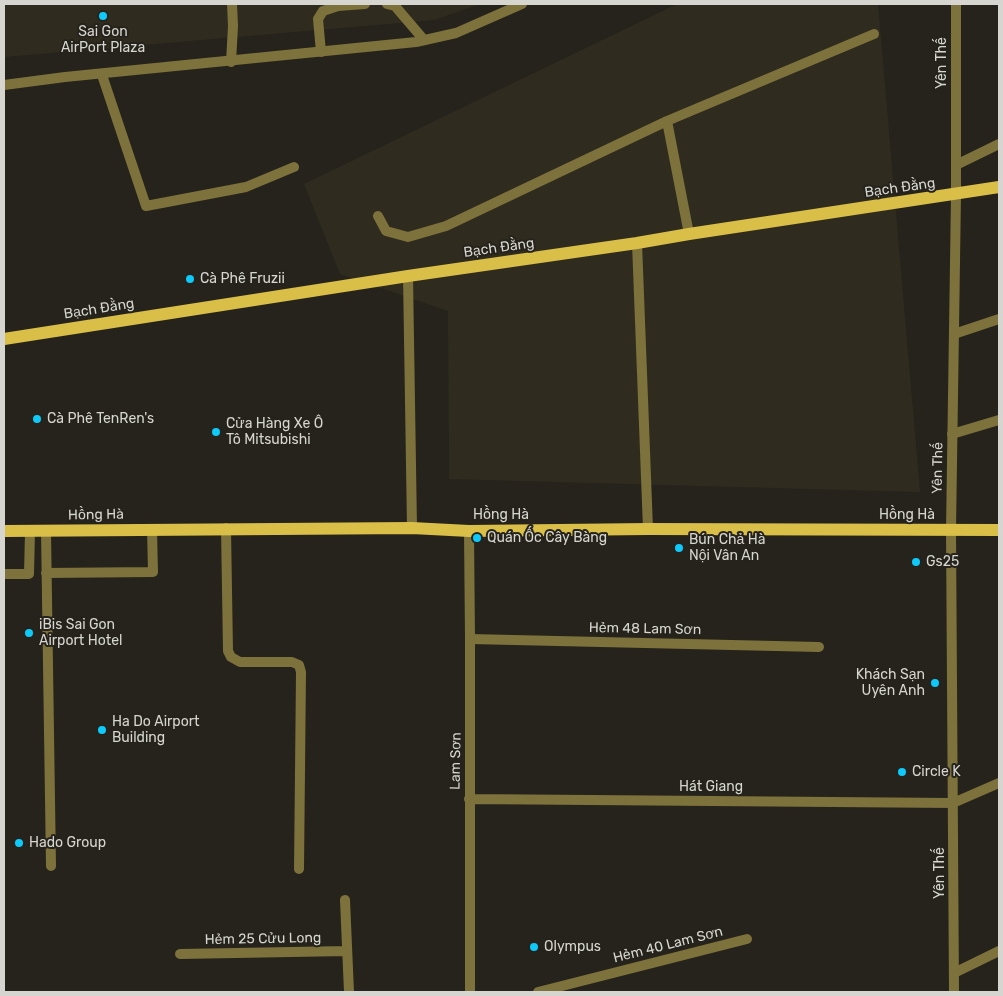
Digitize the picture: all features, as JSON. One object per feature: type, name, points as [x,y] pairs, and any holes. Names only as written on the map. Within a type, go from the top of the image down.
[{"type":"main road","name":"Bạch Đằng","points":[[4,339],[999,187]]},
{"type":"main road","name":"Hồng Hà","points":[[4,532],[226,528],[412,528],[469,531],[648,529],[999,530]]},
{"type":"street","points":[[231,62],[232,4]]},
{"type":"street","points":[[321,52],[318,19],[323,11],[338,6],[365,4]]},
{"type":"street","points":[[387,4],[395,6],[424,40]]},
{"type":"street","points":[[4,85],[424,40],[456,33],[522,4]]},
{"type":"street","name":"Yên Thế","points":[[954,992],[950,530],[956,195],[956,4]]},
{"type":"street","points":[[378,216],[386,231],[408,237],[446,226],[667,121],[874,34]]},
{"type":"street","points":[[102,75],[146,206],[246,187],[294,167]]},
{"type":"street","points":[[667,121],[689,234]]},
{"type":"street","points":[[956,165],[999,144]]},
{"type":"street","points":[[637,243],[648,529]]},
{"type":"street","points":[[408,276],[412,528]]},
{"type":"street","points":[[954,334],[999,319]]},
{"type":"street","points":[[952,434],[999,420]]},
{"type":"street","points":[[226,528],[228,652],[231,657],[240,662],[292,662],[298,665],[300,672],[299,869]]},
{"type":"street","points":[[46,573],[153,572],[152,529]]},
{"type":"street","points":[[4,574],[29,574],[30,531]]},
{"type":"street","points":[[46,531],[51,866]]},
{"type":"street","name":"Lam Sơn","points":[[469,531],[470,992]]},
{"type":"street","name":"Hẻm 48 Lam Sơn","points":[[470,639],[819,647]]},
{"type":"street","points":[[953,803],[999,783]]},
{"type":"street","name":"Hát Giang","points":[[469,799],[953,803]]},
{"type":"street","points":[[345,900],[349,992]]},
{"type":"street","name":"Hẻm 40 Lam Sơn","points":[[538,992],[747,940]]},
{"type":"street","name":"Hẻm 25 Cửu Long","points":[[180,954],[347,951]]},
{"type":"street","points":[[954,973],[999,951]]},
{"type":"shaded area","points":[[4,4],[480,4],[434,20],[4,57]]},
{"type":"shaded area","points":[[677,4],[878,4],[920,492],[449,479],[448,311],[340,274],[304,184]]},
{"type":"place","name":"Sai Gon AirPort Plaza","points":[[103,16]]},
{"type":"place","name":"Cà Phê Fruzii","points":[[190,279]]},
{"type":"place","name":"Cà Phê TenRen's","points":[[37,419]]},
{"type":"place","name":"Cửa Hàng Xe Ô Tô Mitsubishi","points":[[216,432]]},
{"type":"place","name":"Quán Ốc Cây Bàng","points":[[477,538]]},
{"type":"place","name":"Bún Chả Hà Nội Vân An","points":[[679,548]]},
{"type":"place","name":"Gs25","points":[[916,562]]},
{"type":"place","name":"iBis Sai Gon Airport Hotel","points":[[29,633]]},
{"type":"place","name":"Khách Sạn Uyên Anh","points":[[935,683]]},
{"type":"place","name":"Ha Do Airport Building","points":[[102,730]]},
{"type":"place","name":"Circle K","points":[[902,772]]},
{"type":"place","name":"Hado Group","points":[[19,843]]},
{"type":"place","name":"Olympus","points":[[534,947]]}]
